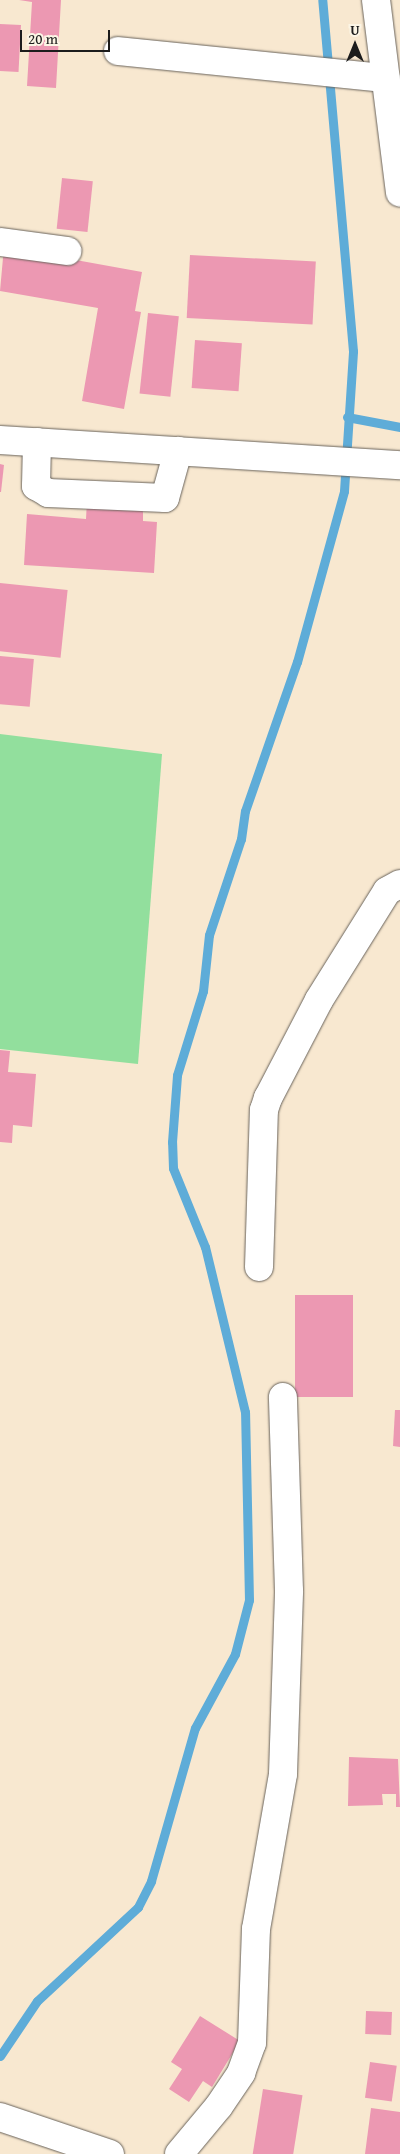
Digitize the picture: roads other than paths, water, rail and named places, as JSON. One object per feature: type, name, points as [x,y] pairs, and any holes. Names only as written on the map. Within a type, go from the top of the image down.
[{"type":"street","points":[[376,0],[400,193]]},
{"type":"street","points":[[118,51],[386,78]]},
{"type":"street","points":[[0,242],[67,251]]},
{"type":"street","points":[[0,440],[316,462],[400,465]]},
{"type":"street","points":[[37,442],[36,486],[48,493],[165,498],[178,451]]},
{"type":"street","points":[[259,1267],[264,1110],[268,1098],[319,1000],[387,891],[400,884]]},
{"type":"street","points":[[179,2154],[219,2106],[240,2073],[252,2043],[256,1929],[284,1774],[289,1591],[284,1397]]},
{"type":"street","points":[[0,2117],[110,2154]]},
{"type":"waterway","points":[[0,2056],[37,2001],[138,1907],[151,1881],[195,1728],[235,1654],[249,1600],[245,1412],[205,1247],[173,1168],[172,1142],[177,1075],[203,991],[209,935],[241,839],[245,811],[297,662],[344,491],[353,351],[322,0]]},
{"type":"waterway","points":[[347,417],[400,427]]}]
